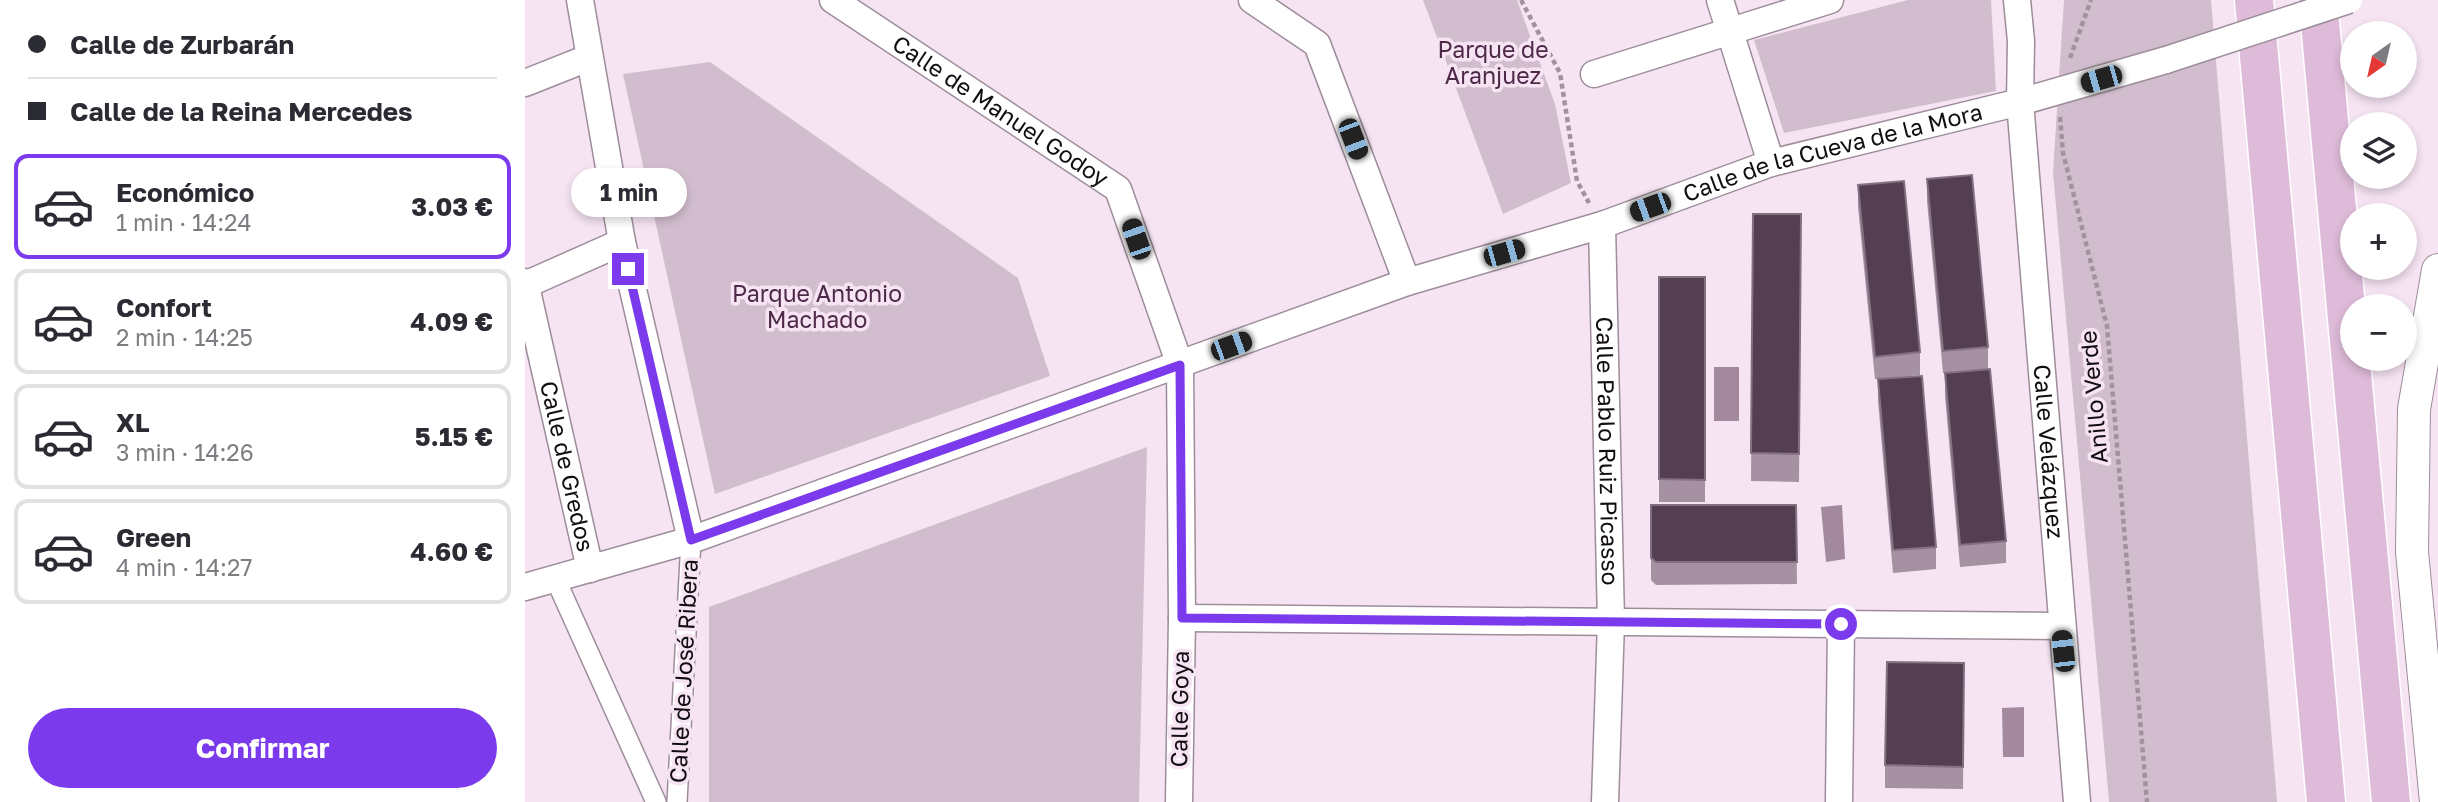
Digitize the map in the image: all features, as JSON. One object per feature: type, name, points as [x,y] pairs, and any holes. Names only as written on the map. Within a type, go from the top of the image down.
[{"type":"main road","points":[[2254,0],[2326,802]]},
{"type":"main road","points":[[2318,0],[2391,802]]},
{"type":"street","name":"Calle de Manuel Godoy","points":[[833,0],[1118,189],[1180,365]]},
{"type":"street","points":[[1252,0],[1317,44],[1407,282]]},
{"type":"street","points":[[1720,0],[1771,163]]},
{"type":"street","points":[[1594,74],[1830,0]]},
{"type":"street","name":"Calle Velázquez","points":[[2017,0],[2021,41],[2020,102],[2060,626],[2077,802]]},
{"type":"street","name":"Calle de la Cueva de la Mora","points":[[525,587],[691,540],[1407,282],[1602,225],[1771,163],[2020,102],[2166,60],[2349,0]]},
{"type":"street","points":[[582,1],[588,58],[622,242],[691,540]]},
{"type":"street","points":[[525,83],[588,58]]},
{"type":"street","name":"Calle Pablo Ruiz Picasso","points":[[1602,225],[1611,622],[1605,802]]},
{"type":"street","points":[[525,284],[622,242]]},
{"type":"street","points":[[2436,802],[2412,552],[2414,409],[2438,270]]},
{"type":"street","name":"Calle de Gredos","points":[[525,284],[590,569]]},
{"type":"street","name":"Calle Goya","points":[[1179,802],[1182,618],[1180,365]]},
{"type":"street","name":"Calle de José Ribera","points":[[677,802],[691,540]]},
{"type":"street","points":[[555,578],[656,802]]},
{"type":"street","points":[[1182,618],[2060,626]]},
{"type":"street","points":[[1839,802],[1841,624]]},
{"type":"path","points":[[1521,0],[1560,73],[1577,181],[1602,225]]},
{"type":"path","name":"Anillo Verde","points":[[2091,0],[2057,91],[2063,153],[2106,326],[2147,802]]},
{"type":"green space","name":"Parque de Aranjuez","points":[[1423,0],[1517,0],[1555,104],[1571,183],[1503,214]]},
{"type":"green space","points":[[1908,0],[1991,0],[1996,91],[1784,133],[1754,40]]},
{"type":"green space","points":[[2064,0],[2211,0],[2277,802],[2109,802],[2053,172]]},
{"type":"green space","name":"Parque Antonio Machado","points":[[710,62],[1018,278],[1050,376],[715,494],[623,74]]},
{"type":"green space","points":[[1147,447],[1139,802],[709,802],[709,607]]},
{"type":"shaded area","points":[[1714,367],[1739,367],[1739,421],[1714,421]]},
{"type":"shaded area","points":[[1842,505],[1845,559],[1826,562],[1821,507]]},
{"type":"shaded area","points":[[2024,707],[2024,757],[2003,757],[2002,708]]},
{"type":"building","points":[[1972,175],[1988,347],[1943,351],[1927,179]]},
{"type":"building","points":[[1904,181],[1920,352],[1875,357],[1858,185]]},
{"type":"building","points":[[1753,214],[1801,214],[1799,454],[1751,453]]},
{"type":"building","points":[[1659,277],[1705,277],[1705,480],[1659,479]]},
{"type":"building","points":[[1990,369],[2006,541],[1960,545],[1945,373]]},
{"type":"building","points":[[1922,376],[1936,547],[1893,550],[1878,379]]},
{"type":"building","points":[[1651,505],[1796,505],[1797,562],[1656,562],[1651,558]]},
{"type":"building","points":[[1887,662],[1964,663],[1963,767],[1885,765]]},
{"type":"route","points":[[628,269],[691,540],[1180,365],[1182,618],[1841,624]]}]
